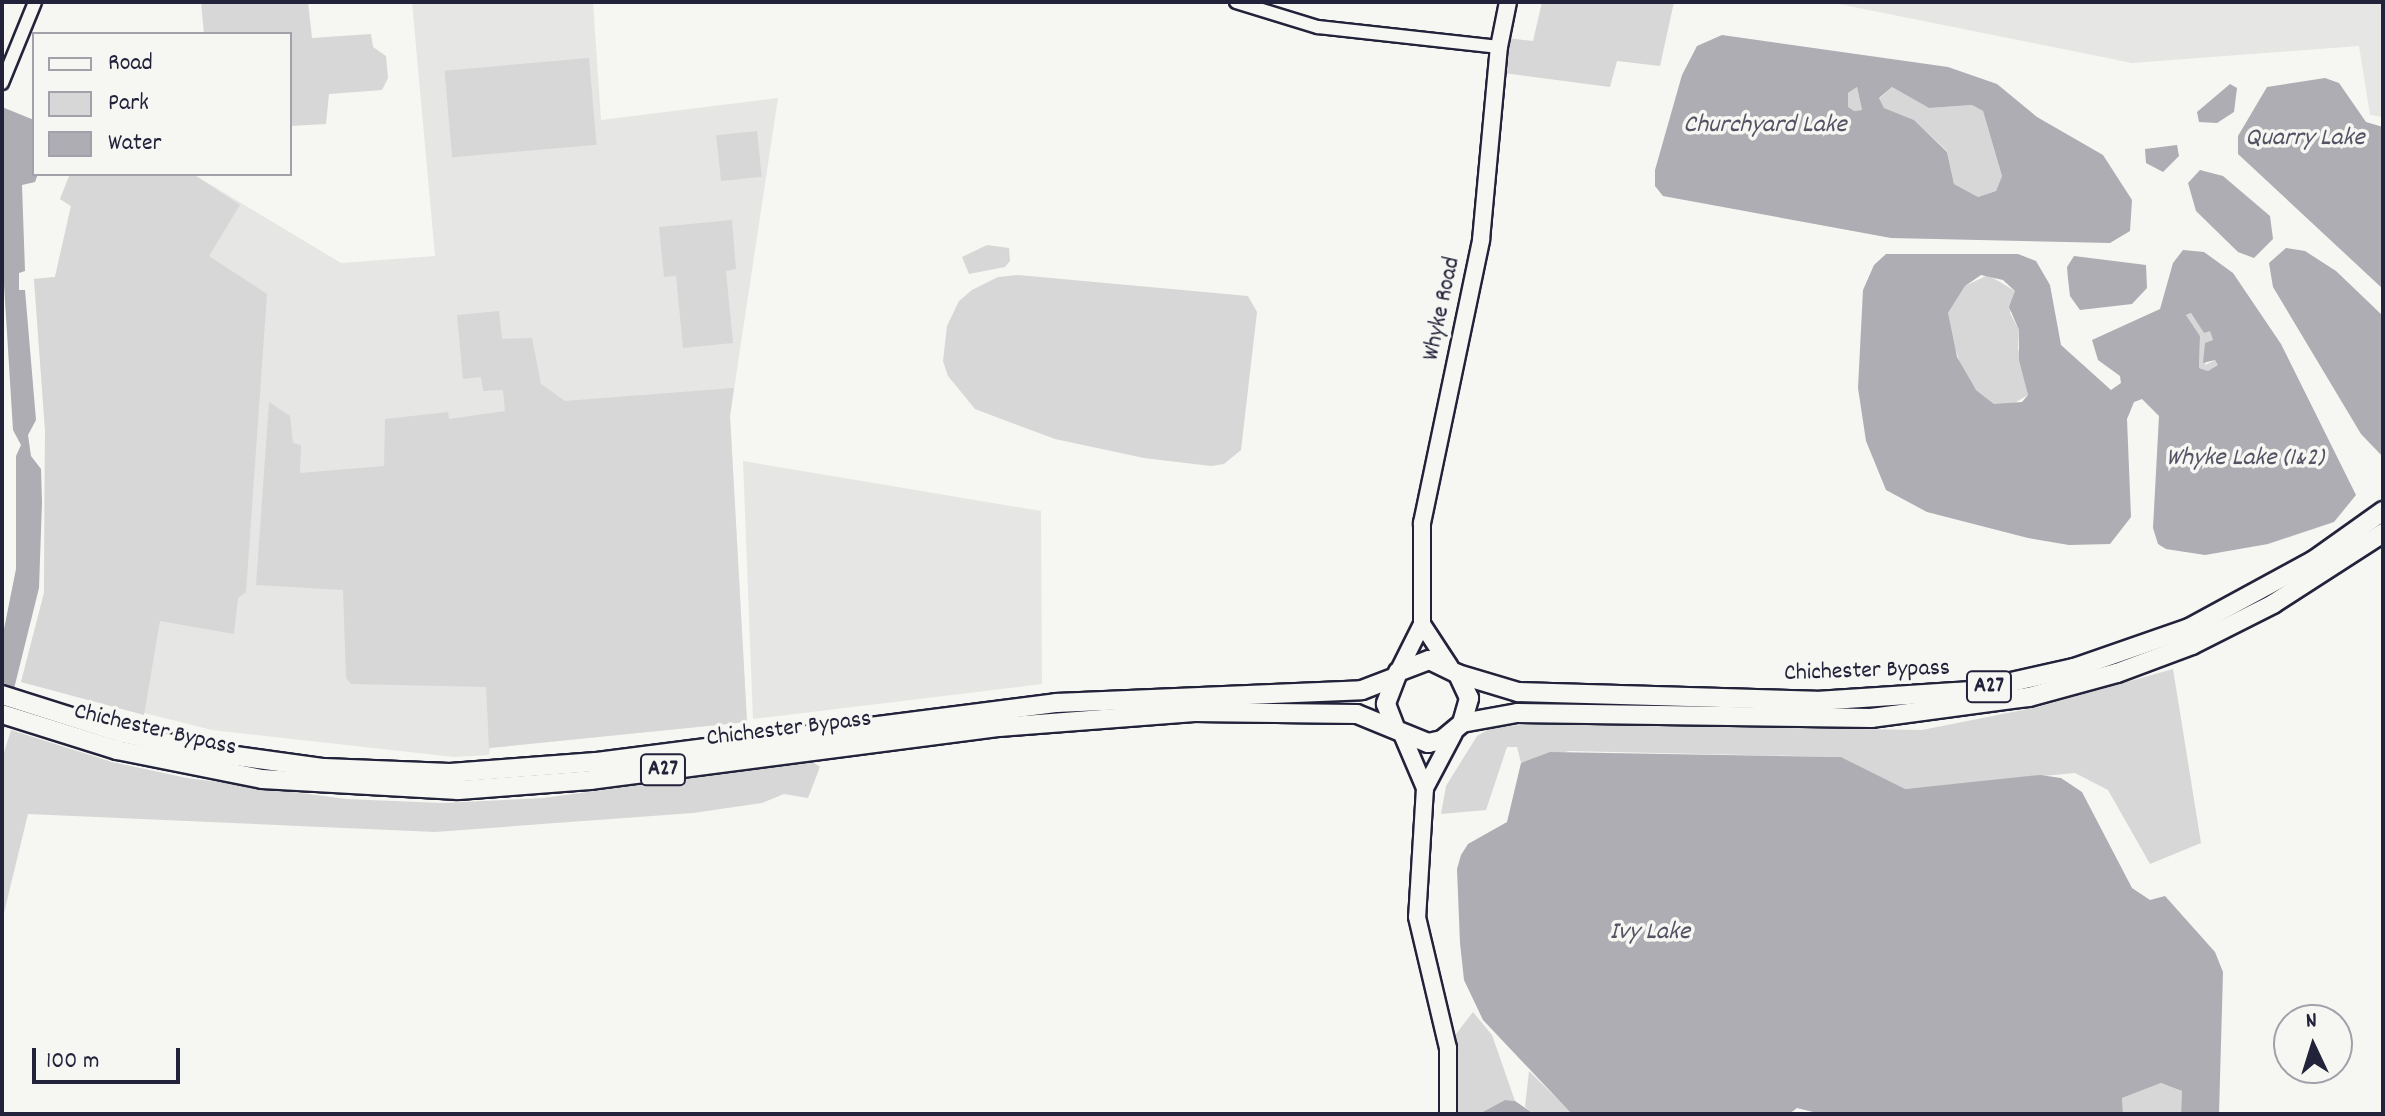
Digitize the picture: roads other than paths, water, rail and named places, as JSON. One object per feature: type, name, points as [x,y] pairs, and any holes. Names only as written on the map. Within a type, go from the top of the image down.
[{"type":"highway","name":"Chichester Bypass","points":[[1454,670],[1497,689],[1529,693],[1816,701],[1971,691],[2074,668],[2189,628],[2314,560],[2383,511]]},
{"type":"highway","name":"Chichester Bypass","points":[[1458,728],[1517,713],[1871,718],[2029,697],[2117,673],[2192,645],[2273,604],[2383,533]]},
{"type":"highway","points":[[1429,660],[1454,670],[1469,698],[1458,728],[1428,743],[1399,731],[1386,704],[1395,675],[1429,660]]},
{"type":"highway","name":"Chichester Bypass","points":[[13,712],[241,758],[354,771],[450,773],[596,762],[1056,703],[1362,690],[1395,675]]},
{"type":"highway","name":"Chichester Bypass","points":[[2,695],[13,712],[117,750],[211,770],[416,790],[591,780],[1118,716],[1316,710],[1357,714],[1399,731]]},
{"type":"main road","name":"Whyke Road","points":[[1395,675],[1422,624],[1422,523],[1481,240],[1499,47],[1508,2]]},
{"type":"main road","points":[[1422,624],[1454,670]]},
{"type":"main road","points":[[1448,1114],[1448,1048],[1417,917],[1425,788],[1458,728]]},
{"type":"main road","points":[[1399,731],[1425,788]]},
{"type":"street","points":[[2,83],[35,2]]},
{"type":"street","points":[[1236,2],[1318,27],[1499,47]]},
{"type":"water","name":"Churchyard Lake","points":[[1722,35],[1948,67],[1997,84],[2037,117],[2103,155],[2132,200],[2130,231],[2110,243],[1891,238],[1663,196],[1655,186],[1655,170],[1682,75],[1697,46]],"holes":[[[1857,87],[1862,110],[1854,111],[1848,107],[1848,93]],[[1892,87],[1929,108],[1972,105],[1983,111],[2002,176],[1996,191],[1978,197],[1954,184],[1947,152],[1914,120],[1884,108],[1879,98]]]},
{"type":"water","name":"Quarry Lake","points":[[2325,78],[2339,83],[2366,122],[2383,127],[2383,289],[2238,154],[2238,136],[2267,87]]},
{"type":"water","points":[[2230,84],[2237,88],[2234,112],[2217,123],[2199,122],[2197,112]]},
{"type":"water","points":[[2,107],[32,119],[32,176],[37,176],[35,182],[22,185],[25,271],[19,273],[19,290],[25,290],[36,420],[28,435],[31,456],[41,469],[42,502],[39,588],[2,737],[2,639],[16,569],[16,456],[21,445],[13,430],[2,252]]},
{"type":"water","points":[[2177,145],[2179,156],[2163,172],[2146,163],[2145,149]]},
{"type":"water","points":[[2200,170],[2223,176],[2270,216],[2273,239],[2254,258],[2238,252],[2196,211],[2188,183]]},
{"type":"water","points":[[2286,248],[2305,251],[2336,271],[2383,316],[2383,457],[2361,434],[2273,287],[2269,263]]},
{"type":"water","name":"Whyke Lake (1&2)","points":[[2183,250],[2204,252],[2233,273],[2281,344],[2356,495],[2334,522],[2268,544],[2205,555],[2166,549],[2158,544],[2153,528],[2159,416],[2142,399],[2134,402],[2127,419],[2131,517],[2110,544],[2069,545],[2028,538],[1927,512],[1886,490],[1866,441],[1858,388],[1863,290],[1874,265],[1886,254],[2018,254],[2036,261],[2050,285],[2061,345],[2111,390],[2121,383],[2120,376],[2098,360],[2092,340],[2160,309],[2173,263]],"holes":[[[1981,275],[2003,280],[2015,291],[2009,307],[2019,330],[2019,360],[2028,395],[2022,402],[1994,404],[1976,390],[1957,357],[1948,313],[1965,286]],[[2191,313],[2204,333],[2210,331],[2213,340],[2205,343],[2203,363],[2215,360],[2218,365],[2208,371],[2199,368],[2200,336],[2186,315]]]},
{"type":"water","points":[[2074,256],[2146,265],[2147,288],[2132,304],[2080,310],[2070,296],[2068,279],[2067,267]]},
{"type":"water","name":"Ivy Lake","points":[[1550,752],[1841,757],[1905,789],[2040,775],[2061,778],[2082,792],[2132,888],[2150,900],[2165,896],[2215,952],[2223,972],[2219,1114],[2181,1114],[2182,1091],[2161,1083],[2122,1098],[2123,1114],[1821,1114],[1797,1108],[1789,1114],[1572,1114],[1483,1020],[1464,980],[1460,943],[1457,869],[1461,855],[1468,844],[1507,822],[1521,763]]},
{"type":"water","points":[[1505,1100],[1515,1101],[1534,1114],[1479,1114]]}]
